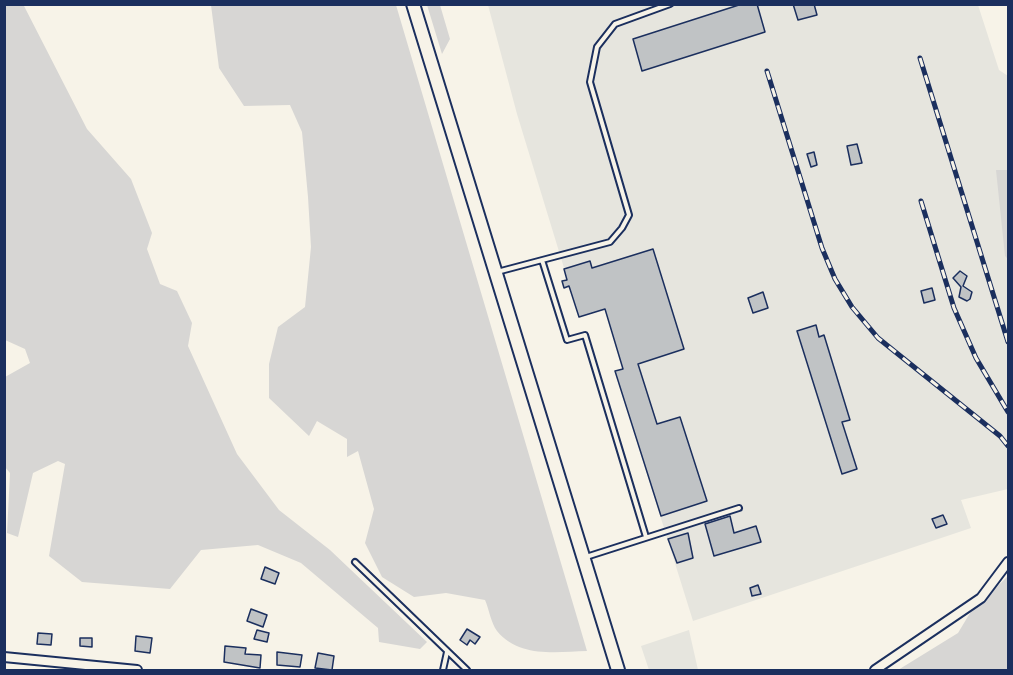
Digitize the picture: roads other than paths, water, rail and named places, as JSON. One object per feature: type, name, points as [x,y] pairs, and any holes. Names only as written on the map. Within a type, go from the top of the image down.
[{"type":"main road","points":[[413,4],[618,670]]},
{"type":"street","points":[[875,670],[981,598],[1008,562]]},
{"type":"street","points":[[4,657],[136,670]]},
{"type":"lane","points":[[496,272],[610,242],[622,228],[629,214],[590,82],[597,47],[615,24],[670,4]]},
{"type":"lane","points":[[542,260],[567,340],[585,335],[646,537]]},
{"type":"lane","points":[[583,558],[739,508]]},
{"type":"lane","points":[[355,562],[467,670]]},
{"type":"lane","points":[[443,670],[447,652]]},
{"type":"railway","points":[[920,58],[1008,342]]},
{"type":"railway","points":[[767,71],[822,248],[835,279],[852,307],[878,338],[1000,436],[1008,446]]},
{"type":"railway","points":[[921,201],[954,308],[976,358],[1008,412]]}]
